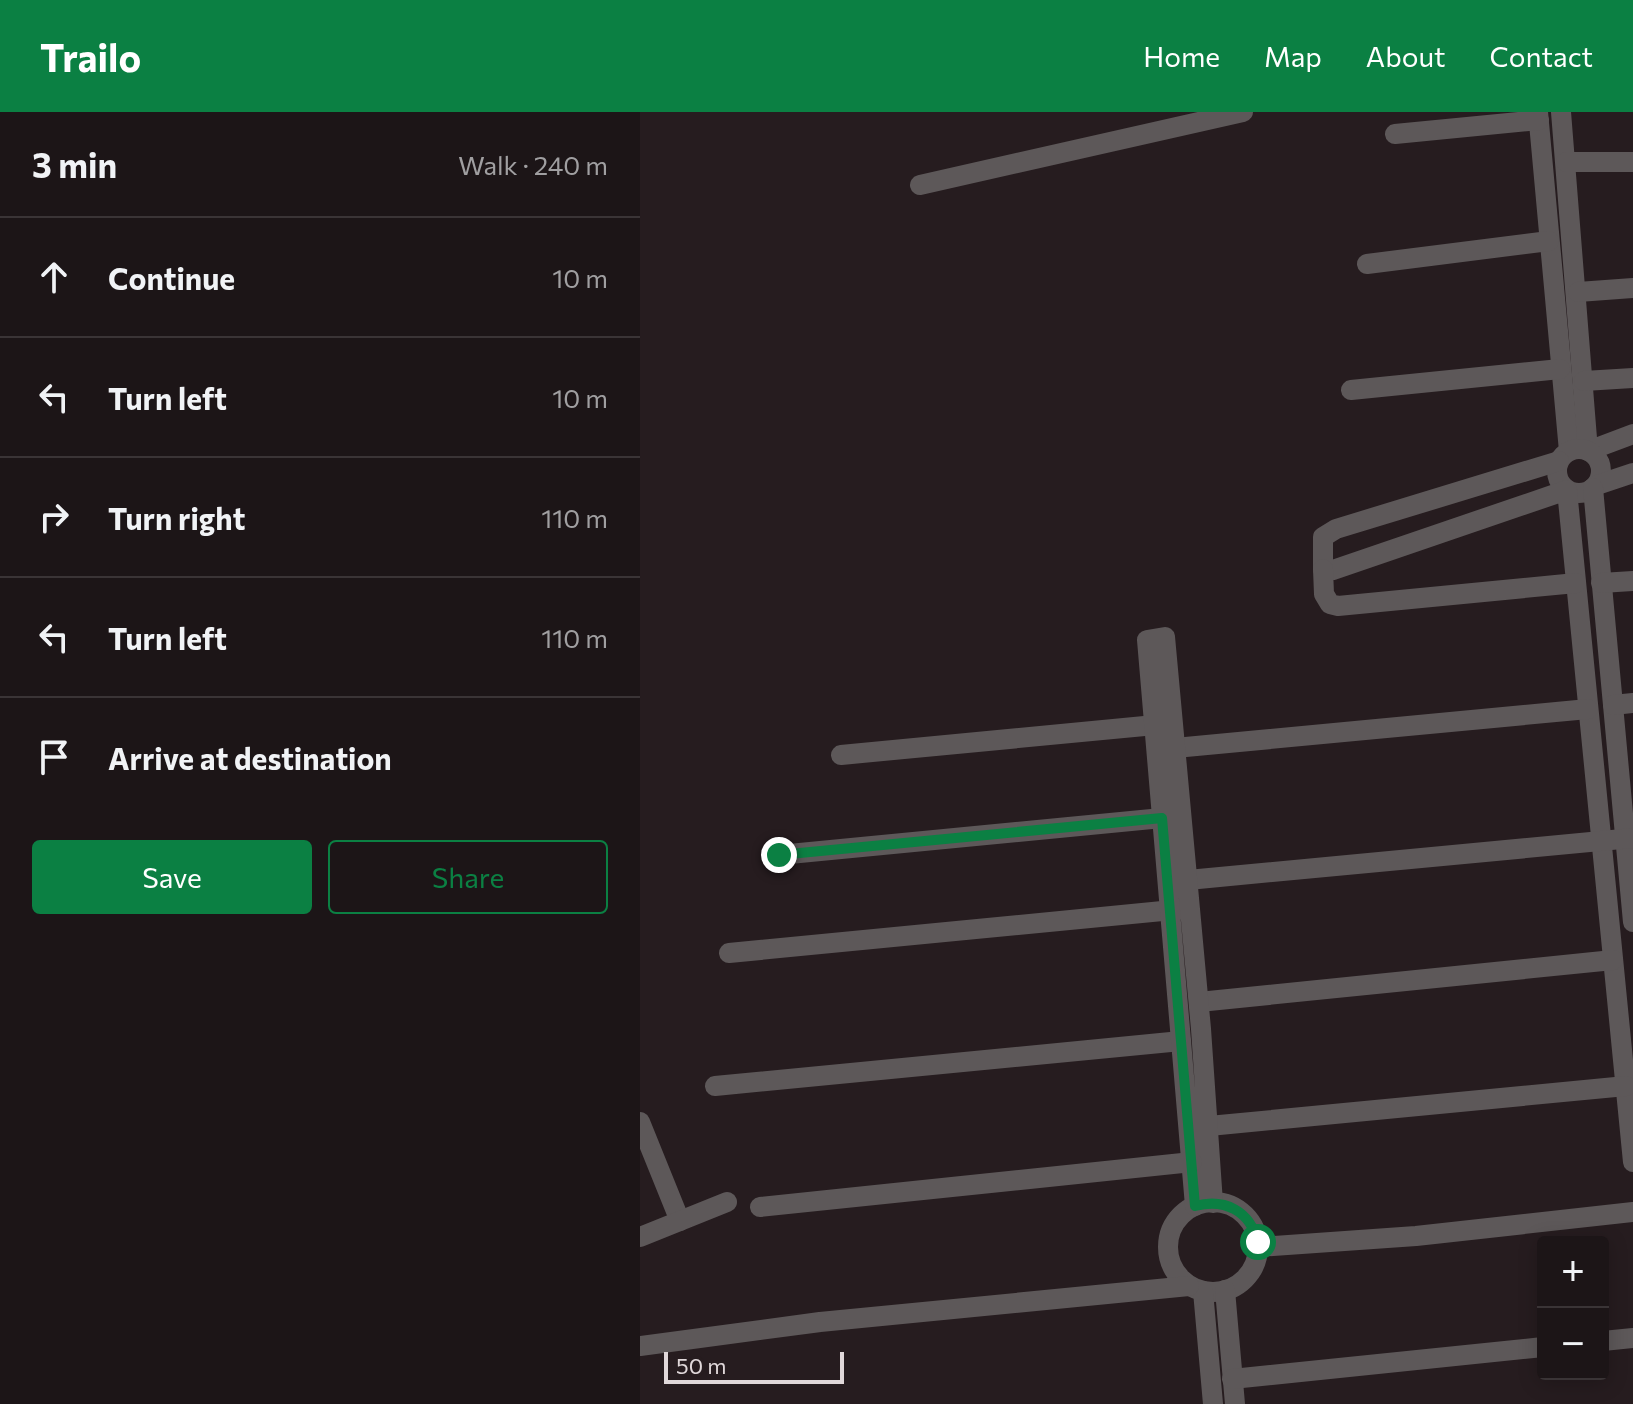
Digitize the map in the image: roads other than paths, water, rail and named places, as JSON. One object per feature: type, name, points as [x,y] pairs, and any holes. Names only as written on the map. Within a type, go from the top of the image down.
[{"type":"street","points":[[920,185],[1243,112]]},
{"type":"street","points":[[1561,112],[1584,381],[1572,454],[1556,476],[1567,490],[1633,1162]]},
{"type":"street","points":[[1395,134],[1538,116],[1560,369],[1572,454]]},
{"type":"street","points":[[1566,162],[1633,162]]},
{"type":"street","points":[[1367,264],[1549,241]]},
{"type":"street","points":[[1578,292],[1633,288]]},
{"type":"street","points":[[1351,390],[1560,369]]},
{"type":"street","points":[[1584,381],[1633,378]]},
{"type":"street","points":[[1576,583],[1338,606],[1330,604],[1324,594],[1323,537],[1336,529],[1633,434]]},
{"type":"street","points":[[1572,454],[1601,466],[1595,487],[1601,583],[1623,704],[1633,922]]},
{"type":"street","points":[[1323,569],[1333,570],[1567,490],[1579,494],[1633,473]]},
{"type":"street","points":[[1601,583],[1633,581]]},
{"type":"street","points":[[1204,1205],[1192,1162],[1181,1041],[1180,910],[1188,880],[1165,637],[1147,640],[1162,818],[1180,910],[1199,1002],[1209,1126],[1204,1205]]},
{"type":"street","points":[[1175,748],[1588,709]]},
{"type":"street","points":[[841,755],[1155,725]]},
{"type":"street","points":[[779,855],[1162,818]]},
{"type":"street","points":[[1188,880],[1629,838]]},
{"type":"street","points":[[729,953],[1180,910]]},
{"type":"street","points":[[1199,1002],[1613,960]]},
{"type":"street","points":[[715,1086],[1181,1041]]},
{"type":"street","points":[[1209,1126],[1626,1086]]},
{"type":"street","points":[[640,1122],[680,1221]]},
{"type":"street","points":[[760,1207],[1192,1162]]},
{"type":"street","points":[[640,1237],[727,1202]]},
{"type":"street","points":[[640,1346],[820,1322],[1196,1288],[1225,1290],[1237,1285],[1251,1271],[1258,1247],[1255,1232],[1244,1215],[1227,1205],[1204,1205],[1174,1224],[1168,1243],[1174,1272],[1196,1288],[1213,1404]]},
{"type":"street","points":[[1258,1247],[1416,1236],[1633,1212]]},
{"type":"street","points":[[1225,1290],[1235,1404]]},
{"type":"street","points":[[1609,1340],[1633,1338]]},
{"type":"street","points":[[1232,1379],[1537,1348]]}]
